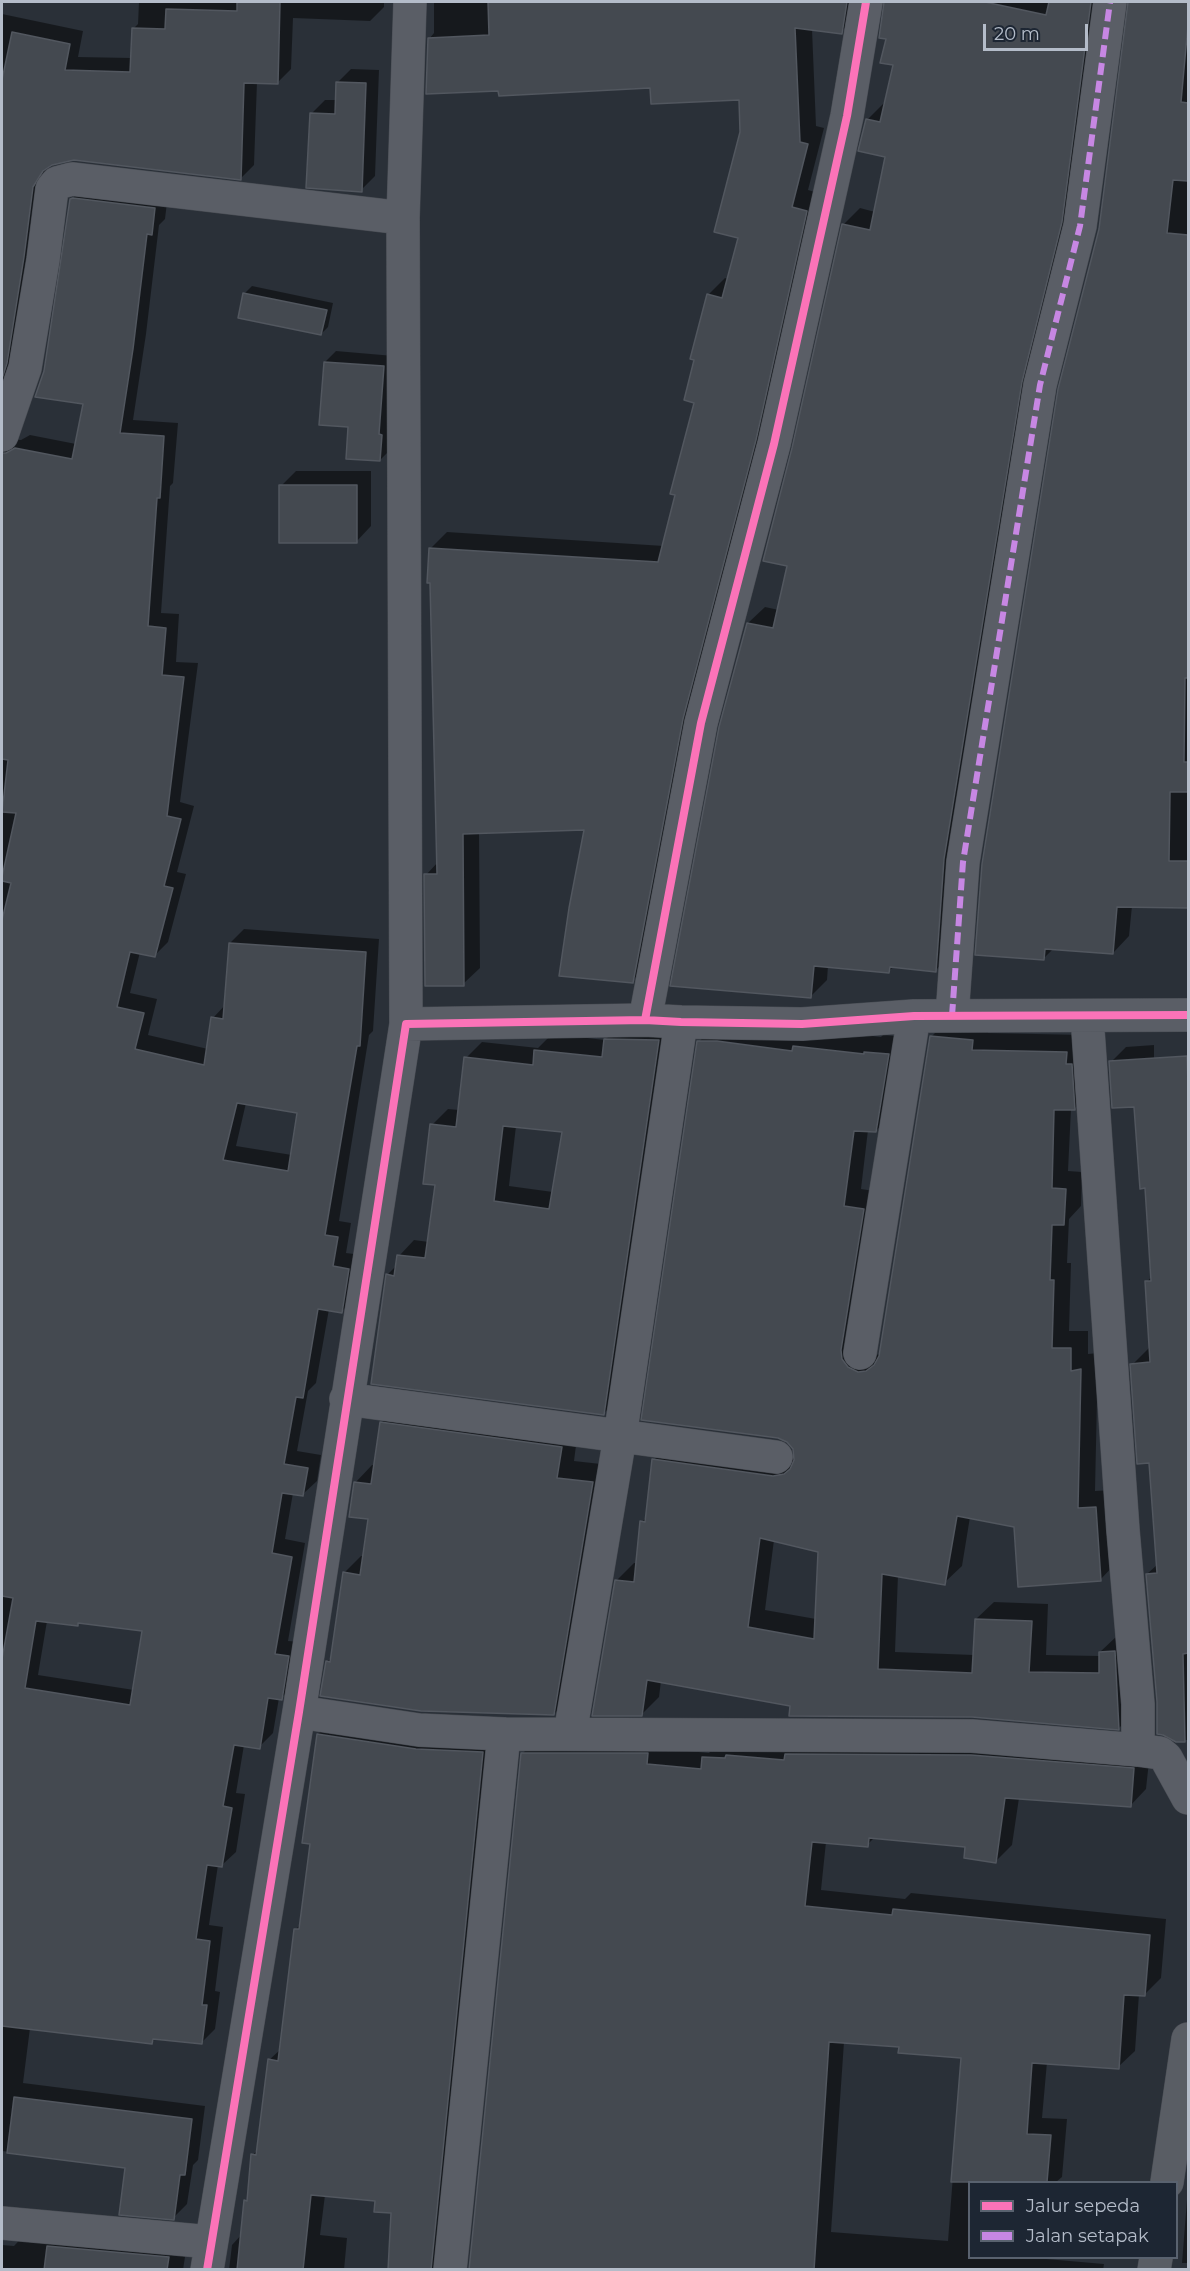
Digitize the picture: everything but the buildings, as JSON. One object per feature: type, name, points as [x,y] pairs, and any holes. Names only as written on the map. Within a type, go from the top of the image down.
[{"type":"street","points":[[2,2223],[209,2255],[299,1712],[406,1024],[403,218],[410,2]]},
{"type":"street","points":[[645,1020],[700,723],[774,444],[847,116],[866,2]]},
{"type":"street","points":[[952,1016],[963,862],[1040,385],[1080,226],[1110,2]]},
{"type":"street","points":[[2,435],[25,368],[52,189],[57,183],[72,179],[403,218]]},
{"type":"street","points":[[406,1024],[645,1020],[802,1024],[914,1016],[1188,1016]]},
{"type":"street","points":[[860,1353],[914,1016]]},
{"type":"street","points":[[1087,1016],[1122,1518],[1138,1704],[1138,1750]]},
{"type":"street","points":[[570,1734],[620,1437],[681,1022]]},
{"type":"street","points":[[346,1399],[776,1457]]},
{"type":"street","points":[[299,1712],[419,1730],[504,1734],[972,1737],[1138,1750],[1160,1753],[1166,1758],[1188,1798]]},
{"type":"street","points":[[450,2270],[504,1734]]},
{"type":"street","points":[[1167,2181],[1188,2039]]},
{"type":"marked path","points":[[952,1016],[963,862],[1040,385],[1080,226],[1110,2]]},
{"type":"cycle path","points":[[645,1020],[701,723],[774,444],[847,116],[866,2]]},
{"type":"cycle path","points":[[207,2270],[299,1712],[406,1024],[645,1020],[802,1024],[914,1016],[1188,1015]]}]
